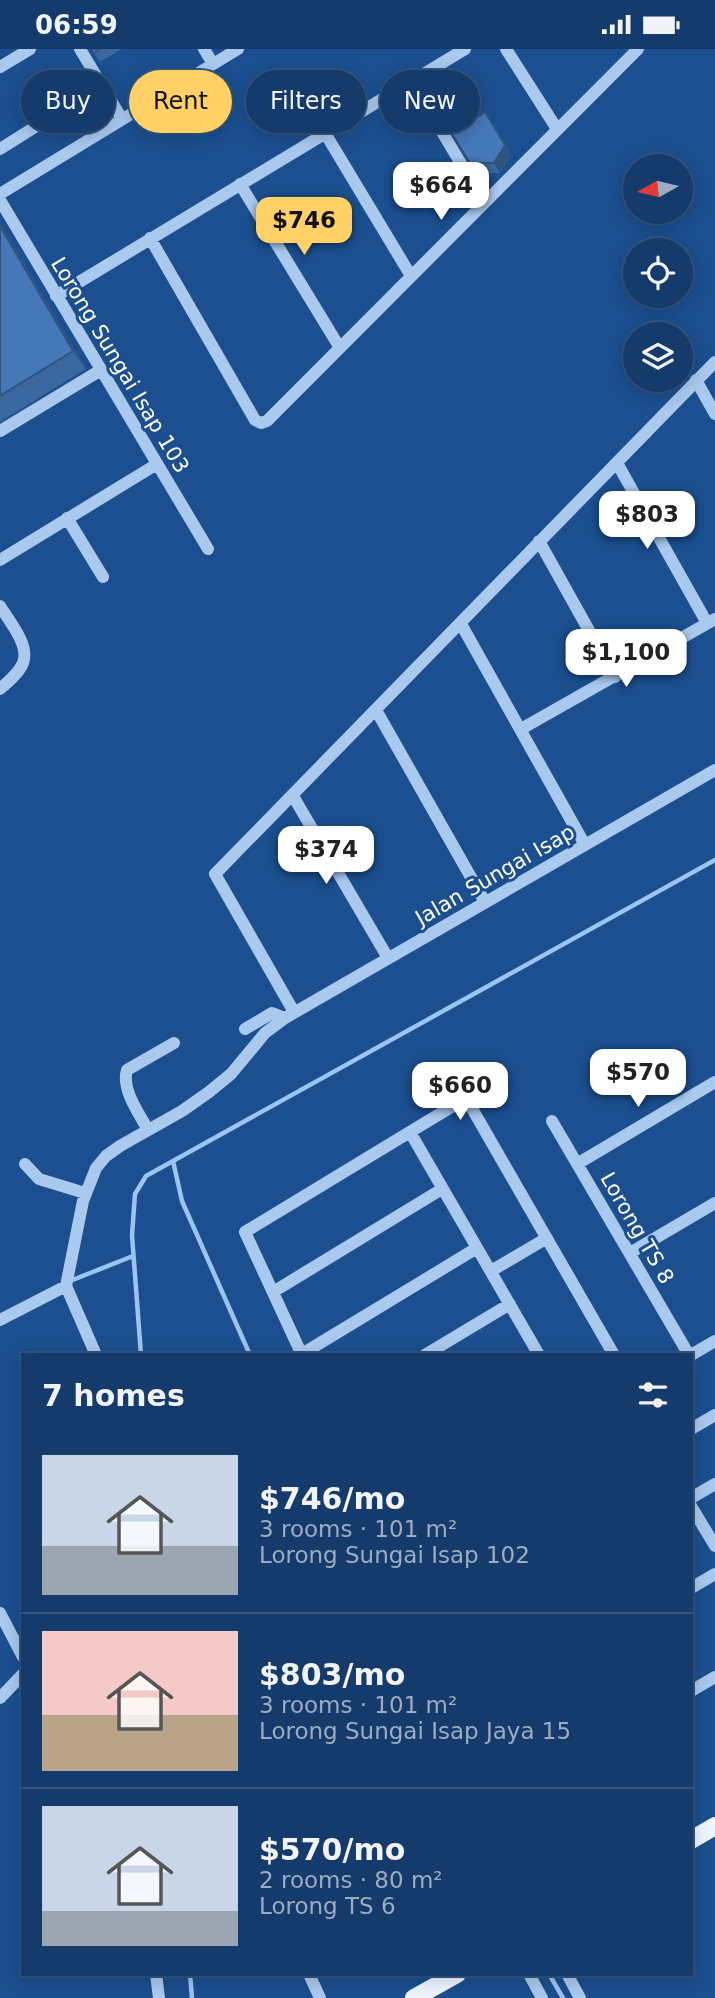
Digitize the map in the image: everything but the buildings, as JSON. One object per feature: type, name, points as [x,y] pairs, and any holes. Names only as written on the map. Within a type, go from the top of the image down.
[{"type":"main road","points":[[693,1839],[715,1826]]},
{"type":"main road","points":[[416,1998],[454,1976]]},
{"type":"street","points":[[0,67],[30,49]]},
{"type":"street","points":[[80,49],[93,70]]},
{"type":"street","points":[[204,49],[213,64]]},
{"type":"street","points":[[0,194],[239,49]]},
{"type":"street","points":[[431,70],[465,49]]},
{"type":"street","points":[[506,49],[557,129]]},
{"type":"street","points":[[150,238],[255,420],[261,423],[267,421],[557,129],[624,54],[638,49]]},
{"type":"street","points":[[56,296],[380,101]]},
{"type":"street","points":[[115,107],[122,119]]},
{"type":"street","points":[[0,149],[26,133]]},
{"type":"street","points":[[442,133],[485,202]]},
{"type":"street","points":[[325,134],[411,276]]},
{"type":"street","points":[[240,184],[340,348]]},
{"type":"street","name":"Lorong Sungai Isap 103","points":[[0,200],[208,549]]},
{"type":"street","points":[[289,1015],[215,874],[715,362]]},
{"type":"street","points":[[0,431],[101,370]]},
{"type":"street","points":[[696,380],[715,414]]},
{"type":"street","points":[[521,729],[713,621],[617,463]]},
{"type":"street","points":[[0,560],[157,464]]},
{"type":"street","points":[[67,518],[103,577]]},
{"type":"street","points":[[539,541],[615,677]]},
{"type":"street","points":[[0,606],[21,641],[24,658],[19,671],[0,689]]},
{"type":"street","points":[[461,624],[585,845]]},
{"type":"street","points":[[376,710],[485,902]]},
{"type":"street","name":"Jalan Sungai Isap","points":[[289,1015],[715,770]]},
{"type":"street","points":[[293,796],[388,958]]},
{"type":"street","points":[[245,1029],[272,1013],[289,1015]]},
{"type":"street","points":[[95,1353],[66,1286],[85,1193],[96,1168],[106,1156],[209,1093],[231,1074],[265,1033],[289,1015]]},
{"type":"street","points":[[148,1130],[126,1087],[124,1077],[127,1070],[174,1043]]},
{"type":"street","points":[[577,1164],[715,1082]]},
{"type":"street","points":[[302,1353],[245,1232],[466,1098],[613,1353]]},
{"type":"street","name":"Lorong TS 8","points":[[552,1121],[689,1353]]},
{"type":"street","points":[[410,1132],[538,1353]]},
{"type":"street","points":[[25,1164],[39,1179],[85,1193]]},
{"type":"street","points":[[273,1292],[442,1189]]},
{"type":"street","points":[[629,1253],[715,1203]]},
{"type":"street","points":[[491,1271],[547,1238]]},
{"type":"street","points":[[304,1353],[477,1248]]},
{"type":"street","points":[[0,1320],[66,1286]]},
{"type":"street","points":[[428,1353],[510,1304]]},
{"type":"street","points":[[693,1353],[715,1341]]},
{"type":"street","points":[[693,1428],[715,1415]]},
{"type":"street","points":[[715,1484],[693,1496],[715,1546]]},
{"type":"street","points":[[693,1587],[715,1574]]},
{"type":"street","points":[[0,1613],[21,1653]]},
{"type":"street","points":[[0,1698],[21,1676]]},
{"type":"street","points":[[693,1690],[713,1682]]},
{"type":"street","points":[[156,1976],[159,1998]]},
{"type":"street","points":[[310,1976],[320,1998]]},
{"type":"street","points":[[530,1976],[542,1998]]},
{"type":"street","points":[[568,1976],[580,1998]]},
{"type":"waterway","points":[[141,1353],[132,1235],[135,1194],[146,1176],[715,860]]},
{"type":"waterway","points":[[173,1161],[182,1201],[249,1353]]},
{"type":"waterway","points":[[70,1281],[133,1256]]},
{"type":"waterway","points":[[190,1976],[192,1998]]},
{"type":"waterway","points":[[550,1976],[563,1998]]}]
